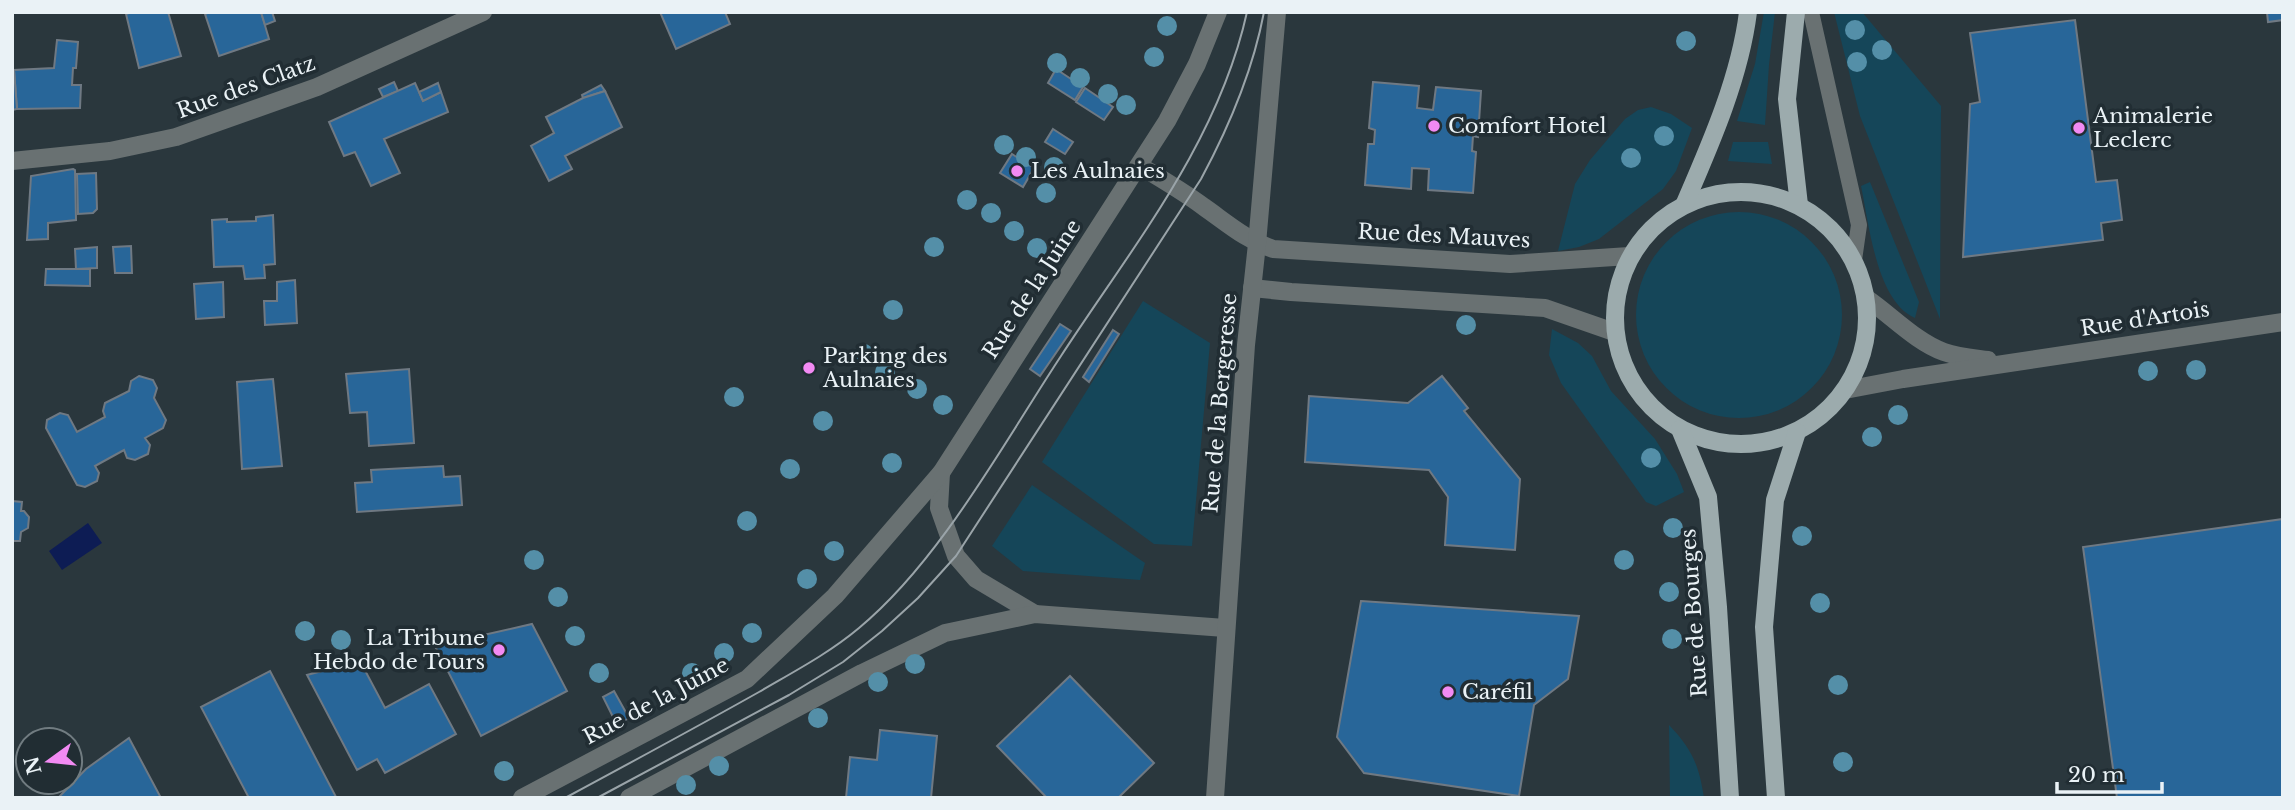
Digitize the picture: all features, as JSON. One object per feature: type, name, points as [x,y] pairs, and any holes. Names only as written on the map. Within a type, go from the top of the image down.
[{"type":"main road","points":[[1685,203],[1717,126],[1745,37],[1748,12]]},
{"type":"main road","points":[[1796,12],[1787,99],[1799,205]]},
{"type":"main road","points":[[1723,191],[1762,192],[1799,205],[1831,228],[1854,260],[1866,298],[1867,330],[1860,362],[1846,390],[1824,414],[1797,432],[1758,444],[1718,443],[1680,429],[1655,411],[1635,388],[1622,362],[1614,332],[1616,293],[1629,256],[1653,225],[1685,203],[1723,191]]},
{"type":"main road","name":"Rue de Bourges","points":[[1680,429],[1708,497],[1730,798]]},
{"type":"main road","points":[[1776,798],[1764,627],[1775,500],[1797,432]]},
{"type":"street","name":"Rue des Clatz","points":[[12,161],[110,150],[176,137],[317,87],[483,12]]},
{"type":"street","points":[[1218,12],[1198,64],[1140,166],[1257,244]]},
{"type":"street","name":"Rue de la Bergeresse","points":[[1215,798],[1246,345],[1277,12]]},
{"type":"street","name":"Rue de la Juine","points":[[522,798],[747,679],[835,596],[941,473],[1140,166]]},
{"type":"street","name":"Rue des Mauves","points":[[1257,244],[1294,252],[1510,264],[1629,256]]},
{"type":"street","points":[[1252,288],[1545,308],[1614,332]]},
{"type":"street","name":"Rue d'Artois","points":[[1866,298],[1889,313],[1917,338],[1941,351],[1961,357],[2015,363]]},
{"type":"street","name":"Rue d'Artois","points":[[1846,390],[1903,379],[2283,322]]},
{"type":"street","name":"Rue de la Juine","points":[[941,473],[939,508],[956,556],[976,579],[1035,614]]},
{"type":"street","name":"Rue de la Juine","points":[[629,798],[945,633],[1035,614],[1225,628]]},
{"type":"lane","points":[[1811,12],[1859,225],[1854,260]]},
{"type":"shaded area","points":[[1764,12],[1775,12],[1765,125],[1737,121],[1755,64]]},
{"type":"shaded area","points":[[1834,12],[1862,12],[1941,106],[1940,319],[1860,116]]},
{"type":"shaded area","points":[[1651,107],[1671,114],[1692,128],[1676,171],[1663,189],[1599,239],[1558,251],[1575,184],[1590,160],[1625,119],[1638,110]]},
{"type":"shaded area","points":[[1733,142],[1768,142],[1772,164],[1728,161]]},
{"type":"shaded area","points":[[1870,182],[1919,302],[1915,318],[1902,309],[1891,295],[1876,260],[1861,186]]},
{"type":"shaded area","points":[[1739,212],[1759,213],[1779,219],[1812,242],[1835,275],[1841,295],[1841,335],[1835,355],[1812,388],[1779,411],[1759,417],[1739,418],[1719,417],[1699,411],[1666,388],[1643,355],[1637,335],[1636,315],[1637,295],[1643,275],[1666,242],[1699,219],[1719,213]]},
{"type":"shaded area","points":[[1143,301],[1210,343],[1192,546],[1154,544],[1042,462]]},
{"type":"shaded area","points":[[1552,329],[1578,343],[1592,356],[1611,391],[1655,439],[1677,474],[1684,492],[1656,506],[1646,502],[1561,383],[1549,355]]},
{"type":"shaded area","points":[[1032,485],[1145,563],[1140,580],[1023,571],[992,546]]},
{"type":"shaded area","points":[[88,523],[102,543],[62,570],[49,551]]},
{"type":"shaded area","points":[[1669,725],[1693,758],[1704,798],[1670,798]]},
{"type":"building","points":[[168,12],[181,56],[139,68],[126,14]]},
{"type":"building","points":[[261,12],[269,39],[219,56],[205,14]]},
{"type":"building","points":[[261,12],[272,12],[275,21],[265,25]]},
{"type":"building","points":[[660,12],[725,12],[730,24],[676,49]]},
{"type":"building","points":[[2267,12],[2283,12],[2283,20],[2268,22]]},
{"type":"building","points":[[2075,20],[2096,182],[2117,180],[2122,220],[2101,223],[2103,240],[1963,257],[1970,104],[1980,102],[1970,33]]},
{"type":"building","points":[[57,40],[78,42],[72,85],[81,85],[80,108],[17,109],[14,70],[54,68]]},
{"type":"building","points":[[1056,69],[1083,87],[1075,100],[1048,83]]},
{"type":"building","points":[[12,70],[17,109],[12,110]]},
{"type":"building","points":[[394,82],[398,91],[383,97],[379,89]]},
{"type":"building","points":[[1373,82],[1419,86],[1417,108],[1433,110],[1436,87],[1481,91],[1478,137],[1473,136],[1472,151],[1476,152],[1473,193],[1428,190],[1429,169],[1412,168],[1411,189],[1365,185],[1368,144],[1374,144],[1375,130],[1369,128]]},
{"type":"building","points":[[415,83],[423,101],[441,92],[448,112],[384,139],[400,173],[371,186],[355,152],[344,156],[329,122]]},
{"type":"building","points":[[438,83],[441,92],[423,101],[419,92]]},
{"type":"building","points":[[601,85],[605,91],[583,98],[582,95]]},
{"type":"building","points":[[1085,88],[1113,107],[1104,120],[1076,102]]},
{"type":"building","points":[[605,91],[622,127],[565,156],[572,169],[549,181],[531,146],[554,133],[546,117],[583,98]]},
{"type":"building","points":[[1053,129],[1073,142],[1065,154],[1045,142]]},
{"type":"building","name":"Les Aulnaies","points":[[1012,154],[1034,168],[1023,187],[1000,173]]},
{"type":"building","points":[[73,169],[76,220],[48,223],[48,239],[27,240],[31,176]]},
{"type":"building","points":[[96,173],[97,209],[93,213],[78,214],[77,174]]},
{"type":"building","points":[[273,215],[275,264],[264,265],[265,278],[245,279],[243,266],[214,267],[212,220],[256,221],[256,217]]},
{"type":"building","points":[[131,246],[132,273],[115,273],[113,247]]},
{"type":"building","points":[[97,247],[97,268],[76,269],[75,249]]},
{"type":"building","points":[[46,269],[90,269],[90,286],[45,285]]},
{"type":"building","points":[[295,280],[297,323],[265,325],[264,301],[277,301],[277,282]]},
{"type":"building","points":[[223,282],[224,317],[196,319],[194,284]]},
{"type":"building","points":[[1060,324],[1071,331],[1040,376],[1030,369]]},
{"type":"building","points":[[1113,330],[1119,334],[1089,382],[1083,377]]},
{"type":"building","points":[[409,369],[414,443],[369,446],[367,412],[350,413],[346,374]]},
{"type":"building","points":[[139,376],[153,380],[157,388],[154,398],[166,420],[163,428],[145,438],[150,445],[148,454],[135,460],[127,458],[124,450],[95,466],[99,473],[97,481],[85,487],[77,485],[46,428],[47,420],[60,413],[68,415],[77,432],[105,417],[105,403],[129,391],[131,381]]},
{"type":"building","points":[[1442,376],[1468,408],[1464,411],[1520,479],[1515,550],[1445,545],[1448,497],[1429,470],[1305,462],[1309,396],[1408,403]]},
{"type":"building","points":[[273,379],[282,466],[242,469],[237,382]]},
{"type":"building","points":[[443,466],[444,477],[460,476],[462,505],[357,512],[355,483],[372,482],[371,470]]},
{"type":"building","points":[[12,501],[22,502],[21,511],[29,517],[28,528],[21,532],[20,541],[12,541]]},
{"type":"building","points":[[2283,519],[2283,798],[2117,798],[2083,547]]},
{"type":"building","name":"Caréfil","points":[[1361,601],[1579,616],[1568,679],[1534,705],[1519,796],[1364,773],[1337,737]]},
{"type":"building","points":[[532,624],[567,691],[481,736],[435,646]]},
{"type":"building","points":[[360,661],[385,708],[429,684],[456,734],[385,773],[377,759],[357,770],[307,675]]},
{"type":"building","points":[[270,671],[336,797],[249,798],[201,707]]},
{"type":"building","points":[[1070,676],[1154,763],[1118,798],[1047,798],[997,746]]},
{"type":"building","points":[[614,691],[629,718],[617,725],[603,697]]},
{"type":"building","points":[[880,730],[937,736],[931,798],[846,798],[850,757],[877,760]]},
{"type":"building","points":[[129,738],[161,798],[58,798],[84,796],[86,769]]},
{"type":"tram line","points":[[565,798],[823,654],[859,628],[889,601],[917,570],[969,500],[1170,192],[1216,106],[1234,60],[1247,12]]},
{"type":"tram line","points":[[597,798],[789,695],[843,662],[918,598],[956,556],[1201,179],[1239,98],[1264,12]]},
{"type":"place","name":"Comfort Hotel","points":[[1434,126]]},
{"type":"place","name":"Animalerie Leclerc","points":[[2079,128]]},
{"type":"place","name":"Les Aulnaies","points":[[1017,171]]},
{"type":"place","name":"Parking des Aulnaies","points":[[809,368]]},
{"type":"place","name":"La Tribune Hebdo de Tours","points":[[499,650]]},
{"type":"place","name":"Caréfil","points":[[1448,692]]}]
